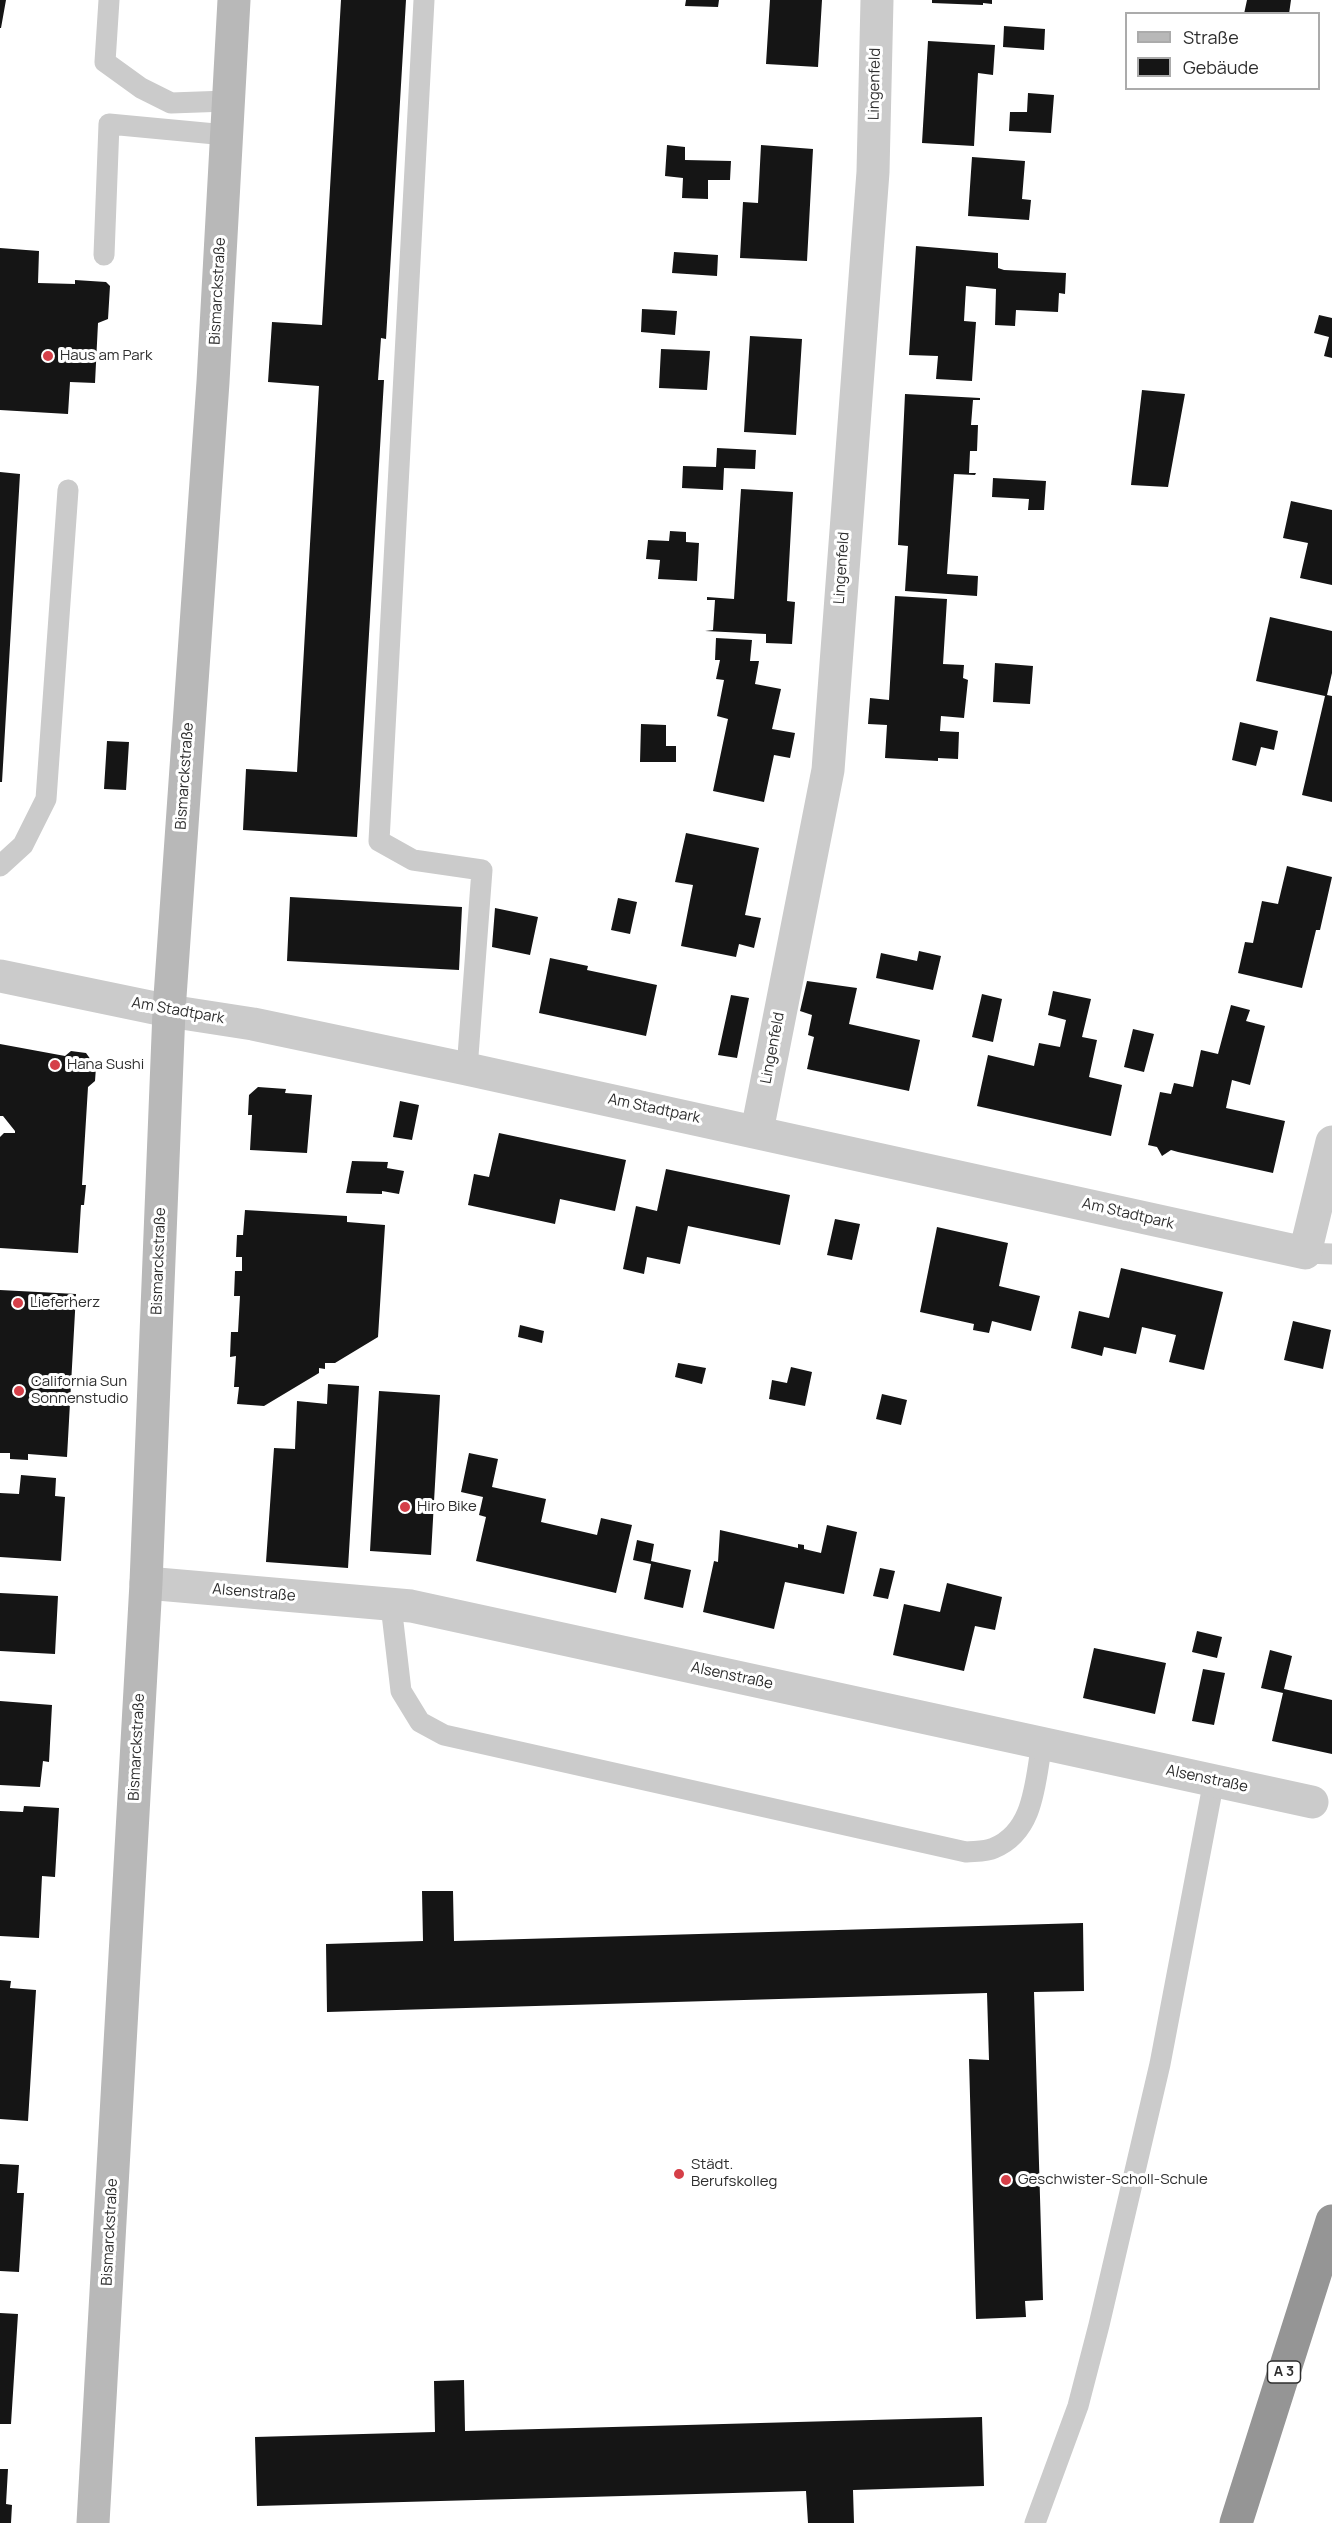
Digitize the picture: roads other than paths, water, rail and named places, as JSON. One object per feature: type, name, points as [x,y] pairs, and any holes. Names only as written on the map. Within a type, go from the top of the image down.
[{"type":"highway","name":"A 3","points":[[1236,2523],[1332,2221]]},
{"type":"main road","name":"Bismarckstraße","points":[[93,2523],[146,1583],[169,1011],[213,382],[234,0]]},
{"type":"street","name":"Lingenfeld","points":[[757,1131],[828,770],[873,172],[877,0]]},
{"type":"street","name":"Am Stadtpark","points":[[0,976],[169,1011],[253,1024],[467,1069],[1319,1254]]},
{"type":"street","points":[[1319,1254],[1332,1142]]},
{"type":"street","name":"Alsenstraße","points":[[146,1583],[391,1605],[434,1611],[1312,1802]]},
{"type":"lane","points":[[109,0],[105,62],[141,88],[171,103],[227,101]]},
{"type":"lane","points":[[424,0],[379,841],[413,860],[482,870],[467,1069]]},
{"type":"lane","points":[[104,255],[109,124],[226,135]]},
{"type":"lane","points":[[0,866],[23,845],[46,799],[68,490]]},
{"type":"lane","points":[[391,1605],[401,1691],[420,1722],[444,1735],[966,1852],[993,1849],[1019,1832],[1031,1806],[1042,1743]]},
{"type":"lane","points":[[1035,2523],[1078,2406],[1099,2325],[1160,2064],[1214,1780]]},
{"type":"place","name":"Haus am Park","points":[[48,356]]},
{"type":"place","name":"Hana Sushi","points":[[55,1065]]},
{"type":"place","name":"Lieferherz","points":[[18,1303]]},
{"type":"place","name":"California Sun Sonnenstudio","points":[[19,1391]]},
{"type":"place","name":"Hiro Bike","points":[[405,1507]]},
{"type":"place","name":"Städt. Berufskolleg","points":[[679,2174]]},
{"type":"place","name":"Geschwister-Scholl-Schule","points":[[1006,2180]]}]
